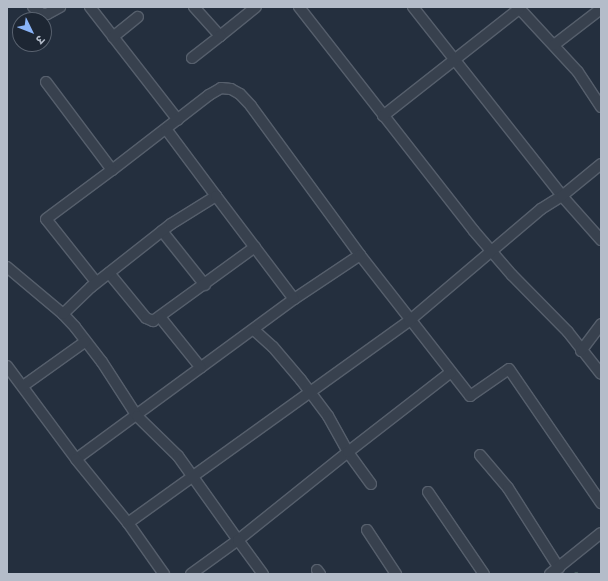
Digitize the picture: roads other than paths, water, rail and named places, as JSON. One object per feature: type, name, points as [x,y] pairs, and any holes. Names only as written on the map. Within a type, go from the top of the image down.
[{"type":"street","points":[[33,7],[42,14],[47,14],[60,7]]},
{"type":"street","points":[[90,7],[178,120]]},
{"type":"street","points":[[194,7],[220,36]]},
{"type":"street","points":[[192,58],[256,7]]},
{"type":"street","points":[[299,7],[491,252],[568,332],[581,351],[601,374]]},
{"type":"street","points":[[413,7],[562,196],[601,240]]},
{"type":"street","points":[[383,116],[455,60],[518,8],[554,44],[578,72],[601,106]]},
{"type":"street","points":[[554,44],[601,9]]},
{"type":"street","points":[[112,37],[138,17]]},
{"type":"street","points":[[46,82],[112,170]]},
{"type":"street","points":[[96,282],[46,219],[221,88],[231,89],[240,94],[409,321],[470,396],[509,369],[601,503]]},
{"type":"street","points":[[166,129],[294,298]]},
{"type":"street","points":[[128,523],[409,321],[541,209],[562,196],[601,164]]},
{"type":"street","points":[[63,314],[96,282],[162,231],[216,196]]},
{"type":"street","points":[[162,231],[205,285]]},
{"type":"street","points":[[109,273],[146,318],[153,321],[205,285],[255,246]]},
{"type":"street","points":[[76,459],[254,330],[294,298],[360,255]]},
{"type":"street","points":[[7,267],[63,314],[86,341],[137,416],[178,456],[263,574]]},
{"type":"street","points":[[160,317],[201,368]]},
{"type":"street","points":[[581,351],[601,324]]},
{"type":"street","points":[[254,330],[273,347],[328,416],[348,452],[371,484]]},
{"type":"street","points":[[23,386],[86,341]]},
{"type":"street","points":[[7,366],[76,459],[128,523],[164,574]]},
{"type":"street","points":[[191,574],[238,540],[451,372]]},
{"type":"street","points":[[480,455],[508,488],[559,568]]},
{"type":"street","points":[[428,492],[484,574]]},
{"type":"street","points":[[367,530],[396,574]]},
{"type":"street","points":[[550,574],[601,533]]}]
